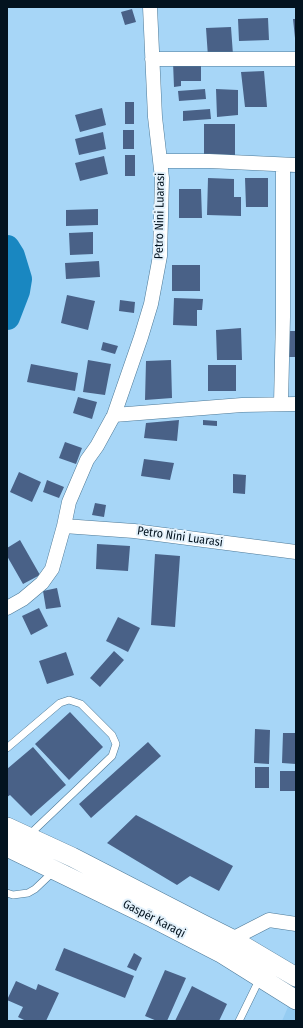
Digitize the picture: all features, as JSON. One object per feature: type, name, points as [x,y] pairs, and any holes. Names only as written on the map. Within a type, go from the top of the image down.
[{"type":"main road","name":"Gaspër Karaqi","points":[[7,827],[72,856],[226,946],[261,978],[296,1000]]},
{"type":"main road","name":"Gaspër Karaqi","points":[[7,847],[153,918],[226,946],[296,977]]},
{"type":"street","name":"Petro Nini Luarasi","points":[[7,608],[23,600],[42,583],[52,569],[69,502],[87,460],[97,446],[114,415],[151,304],[160,256],[162,178],[155,117],[150,7]]},
{"type":"street","points":[[152,59],[296,60]]},
{"type":"street","points":[[160,161],[209,161],[290,165],[283,317],[281,403]]},
{"type":"street","points":[[114,415],[242,405],[281,403],[296,404]]},
{"type":"street","name":"Petro Nini Luarasi","points":[[64,526],[134,531],[296,552]]},
{"type":"street","points":[[226,946],[269,920],[296,924]]},
{"type":"lane","points":[[7,748],[60,703],[69,700],[81,704],[112,735],[116,744],[112,756],[28,836]]},
{"type":"lane","points":[[7,893],[13,895],[28,893],[35,889],[55,871]]},
{"type":"lane","points":[[239,1021],[261,978]]},
{"type":"shaded area","points":[[296,988],[296,1021],[282,1021]]},
{"type":"building","points":[[132,9],[136,22],[125,25],[121,12]]},
{"type":"building","points":[[268,18],[269,40],[239,41],[238,19]]},
{"type":"building","points":[[293,19],[296,19],[296,38],[295,38]]},
{"type":"building","points":[[231,27],[233,55],[208,57],[206,28]]},
{"type":"building","points":[[173,62],[201,62],[201,81],[181,81],[181,86],[174,87]]},
{"type":"building","points":[[264,71],[267,107],[245,107],[241,72]]},
{"type":"building","points":[[205,89],[206,99],[179,101],[178,91]]},
{"type":"building","points":[[216,89],[238,90],[238,115],[217,117]]},
{"type":"building","points":[[125,102],[134,102],[134,124],[125,124]]},
{"type":"building","points":[[102,108],[106,125],[80,132],[75,115]]},
{"type":"building","points":[[210,109],[211,119],[183,121],[183,111]]},
{"type":"building","points":[[204,124],[235,124],[235,155],[204,155]]},
{"type":"building","points":[[123,130],[134,130],[134,149],[123,149]]},
{"type":"building","points":[[103,132],[106,149],[79,155],[75,139]]},
{"type":"building","points":[[125,155],[135,155],[135,176],[125,176]]},
{"type":"building","points":[[104,156],[108,174],[80,181],[75,163]]},
{"type":"building","points":[[208,178],[234,179],[234,197],[241,197],[241,216],[207,215]]},
{"type":"building","points":[[245,178],[268,178],[268,207],[246,207]]},
{"type":"building","points":[[179,189],[201,189],[202,218],[179,218]]},
{"type":"building","points":[[98,209],[98,225],[66,226],[66,210]]},
{"type":"building","points":[[93,232],[93,254],[70,255],[69,233]]},
{"type":"building","points":[[99,261],[100,277],[66,279],[65,263]]},
{"type":"building","points":[[172,265],[200,265],[200,291],[172,291]]},
{"type":"building","points":[[67,295],[95,301],[88,330],[61,323]]},
{"type":"building","points":[[174,298],[203,299],[202,310],[197,310],[197,326],[173,325]]},
{"type":"building","points":[[120,300],[135,302],[134,313],[119,311]]},
{"type":"building","points":[[241,328],[242,360],[217,360],[216,330]]},
{"type":"building","points":[[289,331],[296,331],[296,357],[289,357]]},
{"type":"building","points":[[103,342],[118,346],[115,354],[101,350]]},
{"type":"building","points":[[88,360],[111,364],[105,395],[83,392]]},
{"type":"building","points":[[171,360],[172,398],[145,400],[146,361]]},
{"type":"building","points":[[31,364],[78,373],[75,391],[27,382]]},
{"type":"building","points":[[208,365],[236,365],[236,391],[208,391]]},
{"type":"building","points":[[78,397],[97,402],[92,419],[73,413]]},
{"type":"building","points":[[179,420],[177,441],[144,438],[146,423]]},
{"type":"building","points":[[203,420],[217,421],[217,426],[203,425]]},
{"type":"building","points":[[65,442],[82,448],[76,464],[59,458]]},
{"type":"building","points":[[144,459],[174,463],[170,480],[141,476]]},
{"type":"building","points":[[19,472],[41,482],[32,502],[10,492]]},
{"type":"building","points":[[233,474],[246,475],[245,494],[233,493]]},
{"type":"building","points":[[47,480],[64,487],[59,498],[43,492]]},
{"type":"building","points":[[95,503],[106,505],[104,517],[92,515]]},
{"type":"building","points":[[20,540],[40,575],[23,584],[7,556],[7,548]]},
{"type":"building","points":[[97,544],[130,546],[128,571],[96,569]]},
{"type":"building","points":[[155,554],[180,556],[175,627],[151,625]]},
{"type":"building","points":[[57,588],[61,607],[46,609],[43,591]]},
{"type":"building","points":[[39,608],[48,626],[31,635],[22,616]]},
{"type":"building","points":[[118,617],[140,628],[128,652],[106,641]]},
{"type":"building","points":[[114,651],[124,660],[100,687],[90,678]]},
{"type":"building","points":[[66,652],[74,675],[47,684],[39,661]]},
{"type":"building","points":[[70,712],[103,747],[69,780],[35,744]]},
{"type":"building","points":[[255,729],[270,730],[269,764],[254,763]]},
{"type":"building","points":[[283,733],[296,733],[296,764],[282,763]]},
{"type":"building","points":[[148,742],[161,756],[91,818],[79,804]]},
{"type":"building","points":[[33,747],[66,785],[31,816],[10,795],[7,797],[7,769]]},
{"type":"building","points":[[255,767],[269,767],[269,788],[255,788]]},
{"type":"building","points":[[280,771],[296,771],[296,791],[280,791]]},
{"type":"building","points":[[136,815],[233,866],[219,891],[190,876],[177,885],[107,843]]},
{"type":"building","points":[[64,948],[134,976],[125,998],[55,970]]},
{"type":"building","points":[[134,953],[142,958],[136,971],[127,967]]},
{"type":"building","points":[[165,970],[186,978],[167,1021],[157,1021],[145,1016]]},
{"type":"building","points":[[16,981],[36,990],[38,984],[59,993],[46,1021],[26,1021],[18,1017],[23,1007],[7,1000]]},
{"type":"building","points":[[192,986],[227,1004],[219,1021],[175,1021]]},
{"type":"waterway","points":[[7,248],[12,256],[19,279],[17,291],[7,317]]}]
